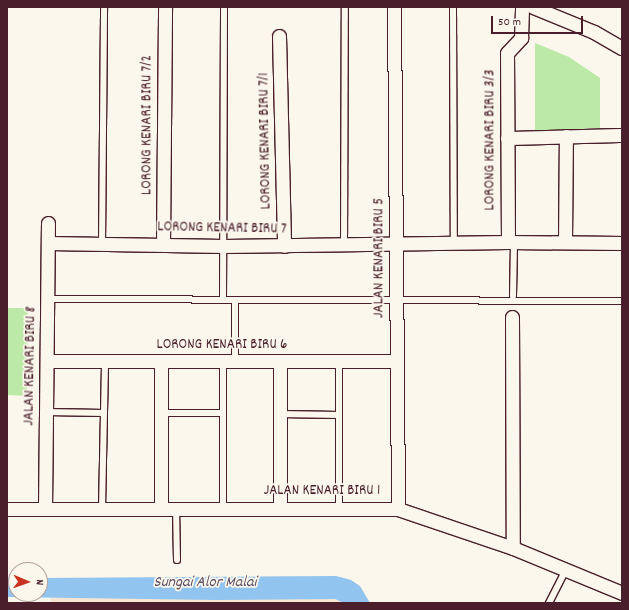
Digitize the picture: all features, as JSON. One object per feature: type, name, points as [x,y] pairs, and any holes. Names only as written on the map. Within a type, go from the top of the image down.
[{"type":"street","name":"LORONG KENARI BIRU 7/2","points":[[163,244],[165,7]]},
{"type":"street","name":"JALAN KENARI BIRU 5","points":[[394,7],[398,509]]},
{"type":"street","name":"LORONG KENARI BIRU 3/3","points":[[511,242],[507,138],[507,53],[521,38],[522,7]]},
{"type":"street","points":[[533,7],[594,32],[622,48]]},
{"type":"street","name":"LORONG KENARI BIRU 7/1","points":[[279,36],[284,246]]},
{"type":"street","points":[[507,138],[622,135]]},
{"type":"street","points":[[565,242],[566,136]]},
{"type":"street","name":"JALAN KENARI BIRU 8","points":[[45,509],[48,223]]},
{"type":"street","name":"LORONG KENARI BIRU 7","points":[[48,243],[224,246],[511,242],[622,243]]},
{"type":"street","points":[[512,317],[513,548]]},
{"type":"street","name":"LORONG KENARI BIRU 6","points":[[47,361],[280,363],[397,361]]},
{"type":"street","points":[[161,362],[161,508]]},
{"type":"street","points":[[280,363],[280,507]]},
{"type":"street","name":"JALAN KENARI BIRU 1","points":[[7,509],[176,507],[398,509],[513,548],[622,592]]},
{"type":"lane","points":[[102,244],[104,7]]},
{"type":"lane","points":[[223,300],[224,7]]},
{"type":"lane","points":[[344,245],[345,7]]},
{"type":"lane","points":[[453,7],[454,243]]},
{"type":"lane","points":[[511,242],[513,296]]},
{"type":"lane","points":[[47,299],[622,302]]},
{"type":"lane","points":[[223,508],[223,413],[235,300]]},
{"type":"lane","points":[[102,508],[105,362]]},
{"type":"lane","points":[[339,362],[339,508]]},
{"type":"lane","points":[[46,412],[104,413]]},
{"type":"lane","points":[[162,413],[223,413]]},
{"type":"lane","points":[[280,414],[339,415]]},
{"type":"lane","points":[[176,507],[177,560]]},
{"type":"lane","points":[[550,603],[566,570]]},
{"type":"shaded area","points":[[50,597],[335,599],[344,603],[51,603]]},
{"type":"green space","points":[[535,43],[569,57],[600,78],[600,128],[535,131]]},
{"type":"green space","points":[[7,308],[28,308],[27,396],[7,395]]},
{"type":"water","name":"Sungai Alor Malai","points":[[336,576],[351,580],[360,586],[370,603],[344,603],[335,599],[216,600],[48,598],[48,578]]},
{"type":"water","points":[[8,578],[8,597],[7,597]]}]
